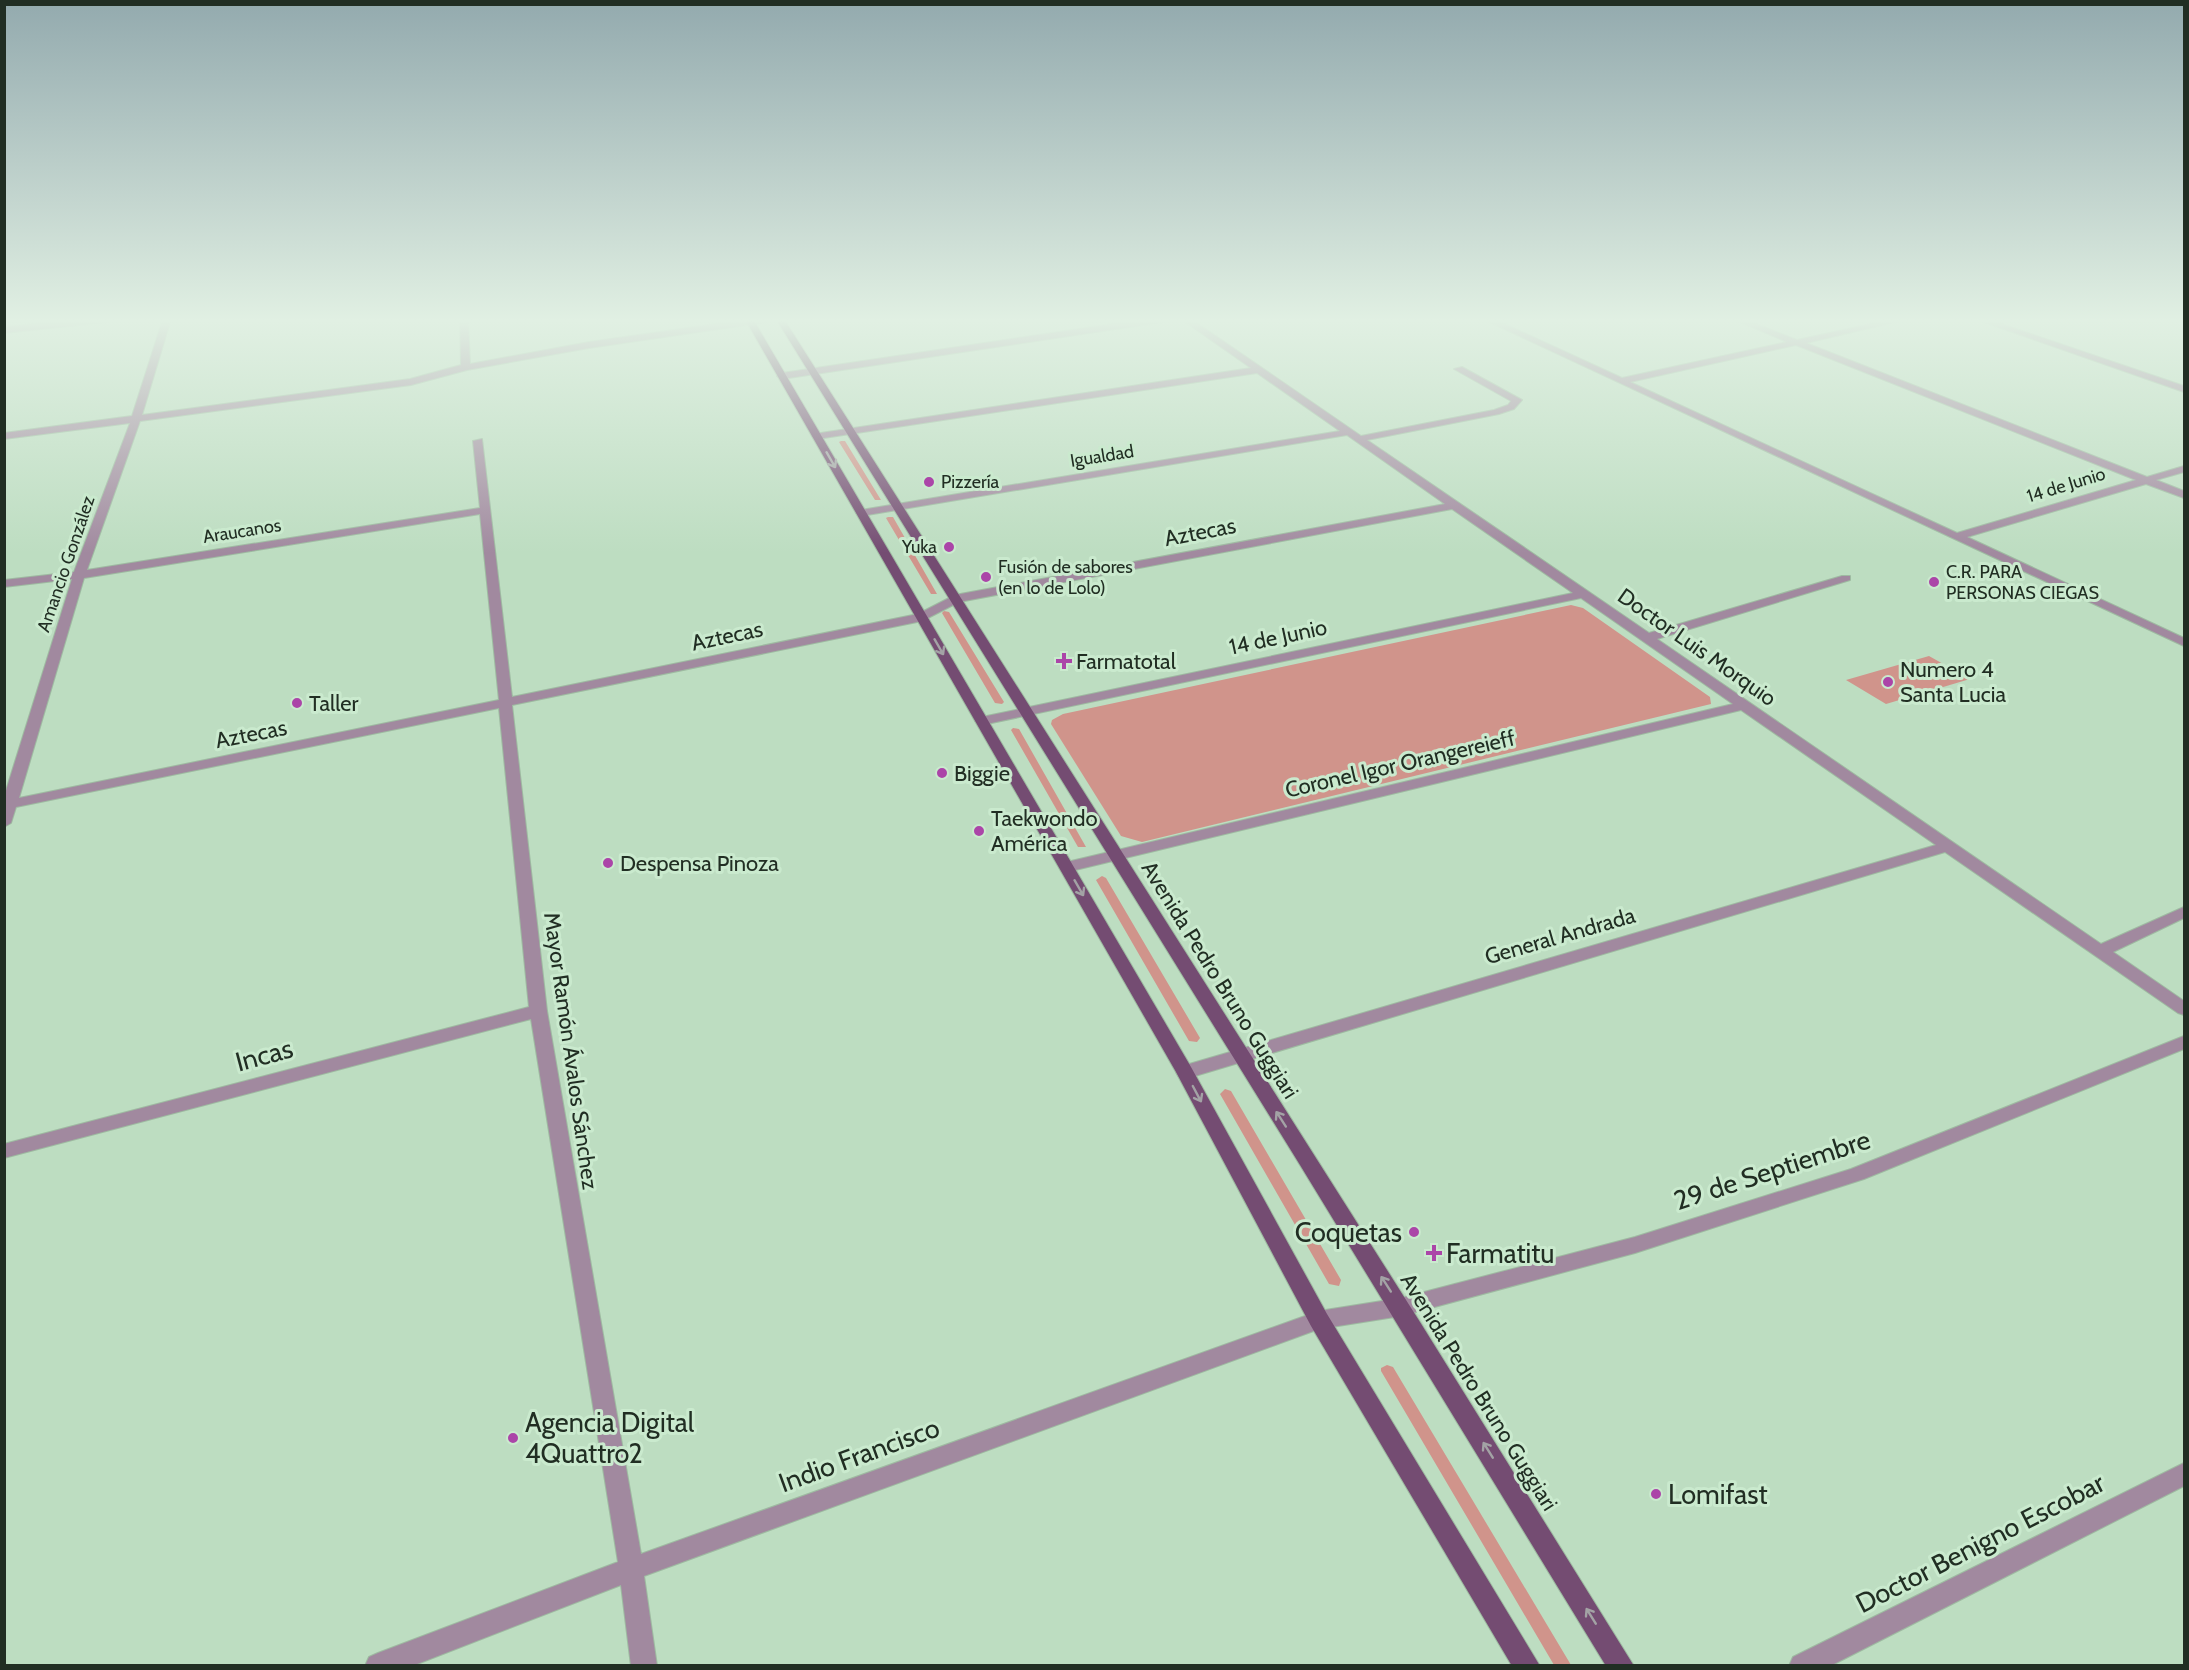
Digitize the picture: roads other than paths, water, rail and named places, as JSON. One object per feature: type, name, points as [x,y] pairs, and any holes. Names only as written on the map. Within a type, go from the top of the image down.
[{"type":"main road","points":[[794,397],[1185,1072],[1319,1320],[1527,1665]]},
{"type":"main road","name":"Avenida Pedro Bruno Guggiari","points":[[829,397],[1240,1056],[1401,1307],[1621,1665]]},
{"type":"street","name":"Amancio González","points":[[4,823],[7,805],[79,574],[143,397]]},
{"type":"street","points":[[4,436],[311,397]]},
{"type":"street","points":[[817,436],[1078,397]]},
{"type":"street","name":"Doctor Luis Morquio","points":[[1297,397],[2184,1009]]},
{"type":"street","name":"Igualdad","points":[[861,513],[1496,412],[1511,406],[1517,400],[1511,397]]},
{"type":"street","points":[[1656,397],[2184,642]]},
{"type":"street","points":[[1934,397],[2184,495]]},
{"type":"street","name":"Mayor Ramón Ávalos Sánchez","points":[[478,441],[538,1011],[631,1569],[644,1665]]},
{"type":"street","name":"14 de Junio","points":[[1958,536],[2184,469]]},
{"type":"street","name":"Aztecas","points":[[7,805],[922,617],[955,599],[1455,505]]},
{"type":"street","name":"Araucanos","points":[[4,584],[484,510]]},
{"type":"street","points":[[1647,638],[1846,578]]},
{"type":"street","name":"14 de Junio","points":[[982,721],[1583,594]]},
{"type":"street","name":"Coronel Igor Orangereieff","points":[[1066,867],[1744,705]]},
{"type":"street","name":"General Andrada","points":[[1185,1072],[1948,846]]},
{"type":"street","points":[[2100,951],[2184,912]]},
{"type":"street","name":"Incas","points":[[4,1151],[538,1011]]},
{"type":"street","name":"29 de Septiembre","points":[[1364,1313],[1401,1307],[1635,1245],[1857,1174],[2184,1042]]},
{"type":"street","name":"Indio Francisco","points":[[378,1665],[631,1569],[1319,1320],[1364,1313]]},
{"type":"street","name":"Doctor Benigno Escobar","points":[[1802,1665],[2184,1474]]},
{"type":"place","name":"Pizzería","points":[[929,482]]},
{"type":"place","name":"Yuka","points":[[949,547]]},
{"type":"place","name":"Fusión de sabores (en lo de Lolo)","points":[[986,577]]},
{"type":"place","name":"C.R. PARA PERSONAS CIEGAS","points":[[1934,582]]},
{"type":"place","name":"Farmatotal","points":[[1064,661]]},
{"type":"place","name":"Numero 4 Santa Lucia","points":[[1888,682]]},
{"type":"place","name":"Taller","points":[[297,703]]},
{"type":"place","name":"Biggie","points":[[942,773]]},
{"type":"place","name":"Taekwondo América","points":[[979,831]]},
{"type":"place","name":"Despensa Pinoza","points":[[608,863]]},
{"type":"place","name":"Coquetas","points":[[1414,1232]]},
{"type":"place","name":"Farmatitu","points":[[1434,1253]]},
{"type":"place","name":"Agencia Digital 4Quattro2","points":[[513,1438]]},
{"type":"place","name":"Lomifast","points":[[1656,1494]]}]
